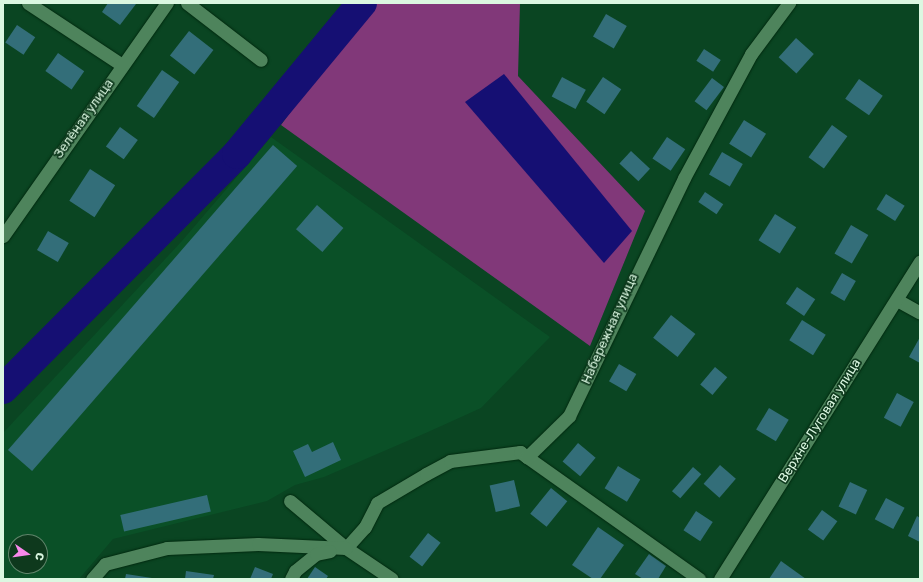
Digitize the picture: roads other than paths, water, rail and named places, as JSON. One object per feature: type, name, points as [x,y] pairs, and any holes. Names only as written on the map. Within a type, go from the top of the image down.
[{"type":"street","points":[[28,3],[122,65]]},
{"type":"street","name":"Зелёная улица","points":[[3,236],[167,3]]},
{"type":"street","points":[[187,3],[261,60]]},
{"type":"street","name":"Набережная улица","points":[[527,457],[568,416],[684,178],[751,54],[789,3]]},
{"type":"street","name":"Верхне-Луговая улица","points":[[726,577],[920,262]]},
{"type":"street","points":[[897,300],[920,313]]},
{"type":"street","points":[[291,579],[295,571],[316,554],[346,548],[365,527],[377,503],[426,474],[450,461],[520,452],[699,579]]},
{"type":"street","points":[[290,501],[346,548],[392,579]]},
{"type":"street","points":[[92,579],[105,564],[167,548],[258,544],[346,548]]},
{"type":"waterway","points":[[3,389],[237,154],[362,3]]}]
